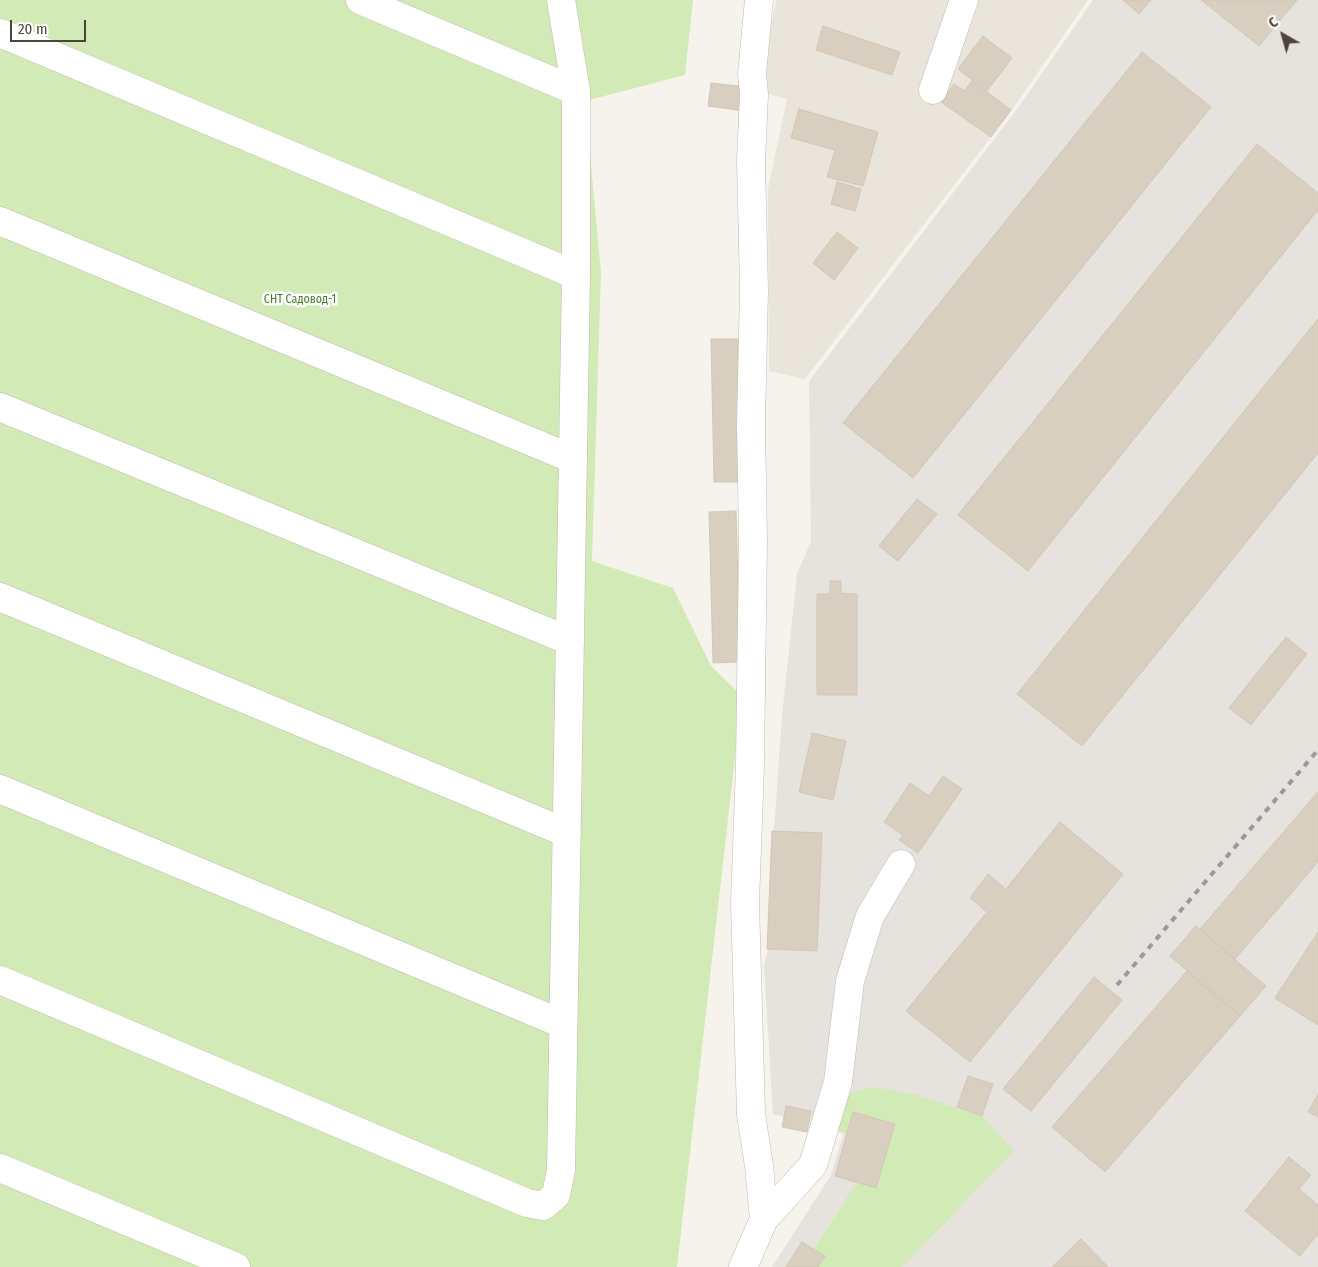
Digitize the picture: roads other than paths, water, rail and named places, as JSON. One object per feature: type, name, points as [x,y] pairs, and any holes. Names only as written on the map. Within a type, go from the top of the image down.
[{"type":"street","points":[[360,0],[576,91]]},
{"type":"street","points":[[0,980],[527,1203],[543,1206],[556,1195],[561,1170],[576,275],[576,91],[562,0]]},
{"type":"street","points":[[759,0],[752,74],[754,94],[751,161],[754,290],[751,424],[753,550],[750,765],[745,903],[751,1114],[759,1166],[764,1219]]},
{"type":"street","points":[[932,90],[964,0]]},
{"type":"street","points":[[0,33],[576,275]]},
{"type":"street","points":[[0,222],[573,460]]},
{"type":"street","points":[[0,407],[570,641]]},
{"type":"street","points":[[0,597],[567,833]]},
{"type":"street","points":[[0,789],[563,1024]]},
{"type":"street","points":[[743,1267],[764,1219],[812,1165],[838,1082],[850,981],[870,916],[900,864]]},
{"type":"street","points":[[0,1168],[236,1267]]},
{"type":"railway","points":[[1117,985],[1318,750]]},
{"type":"park label","name":"СНТ Садовод-1","points":[[300,300]]}]
